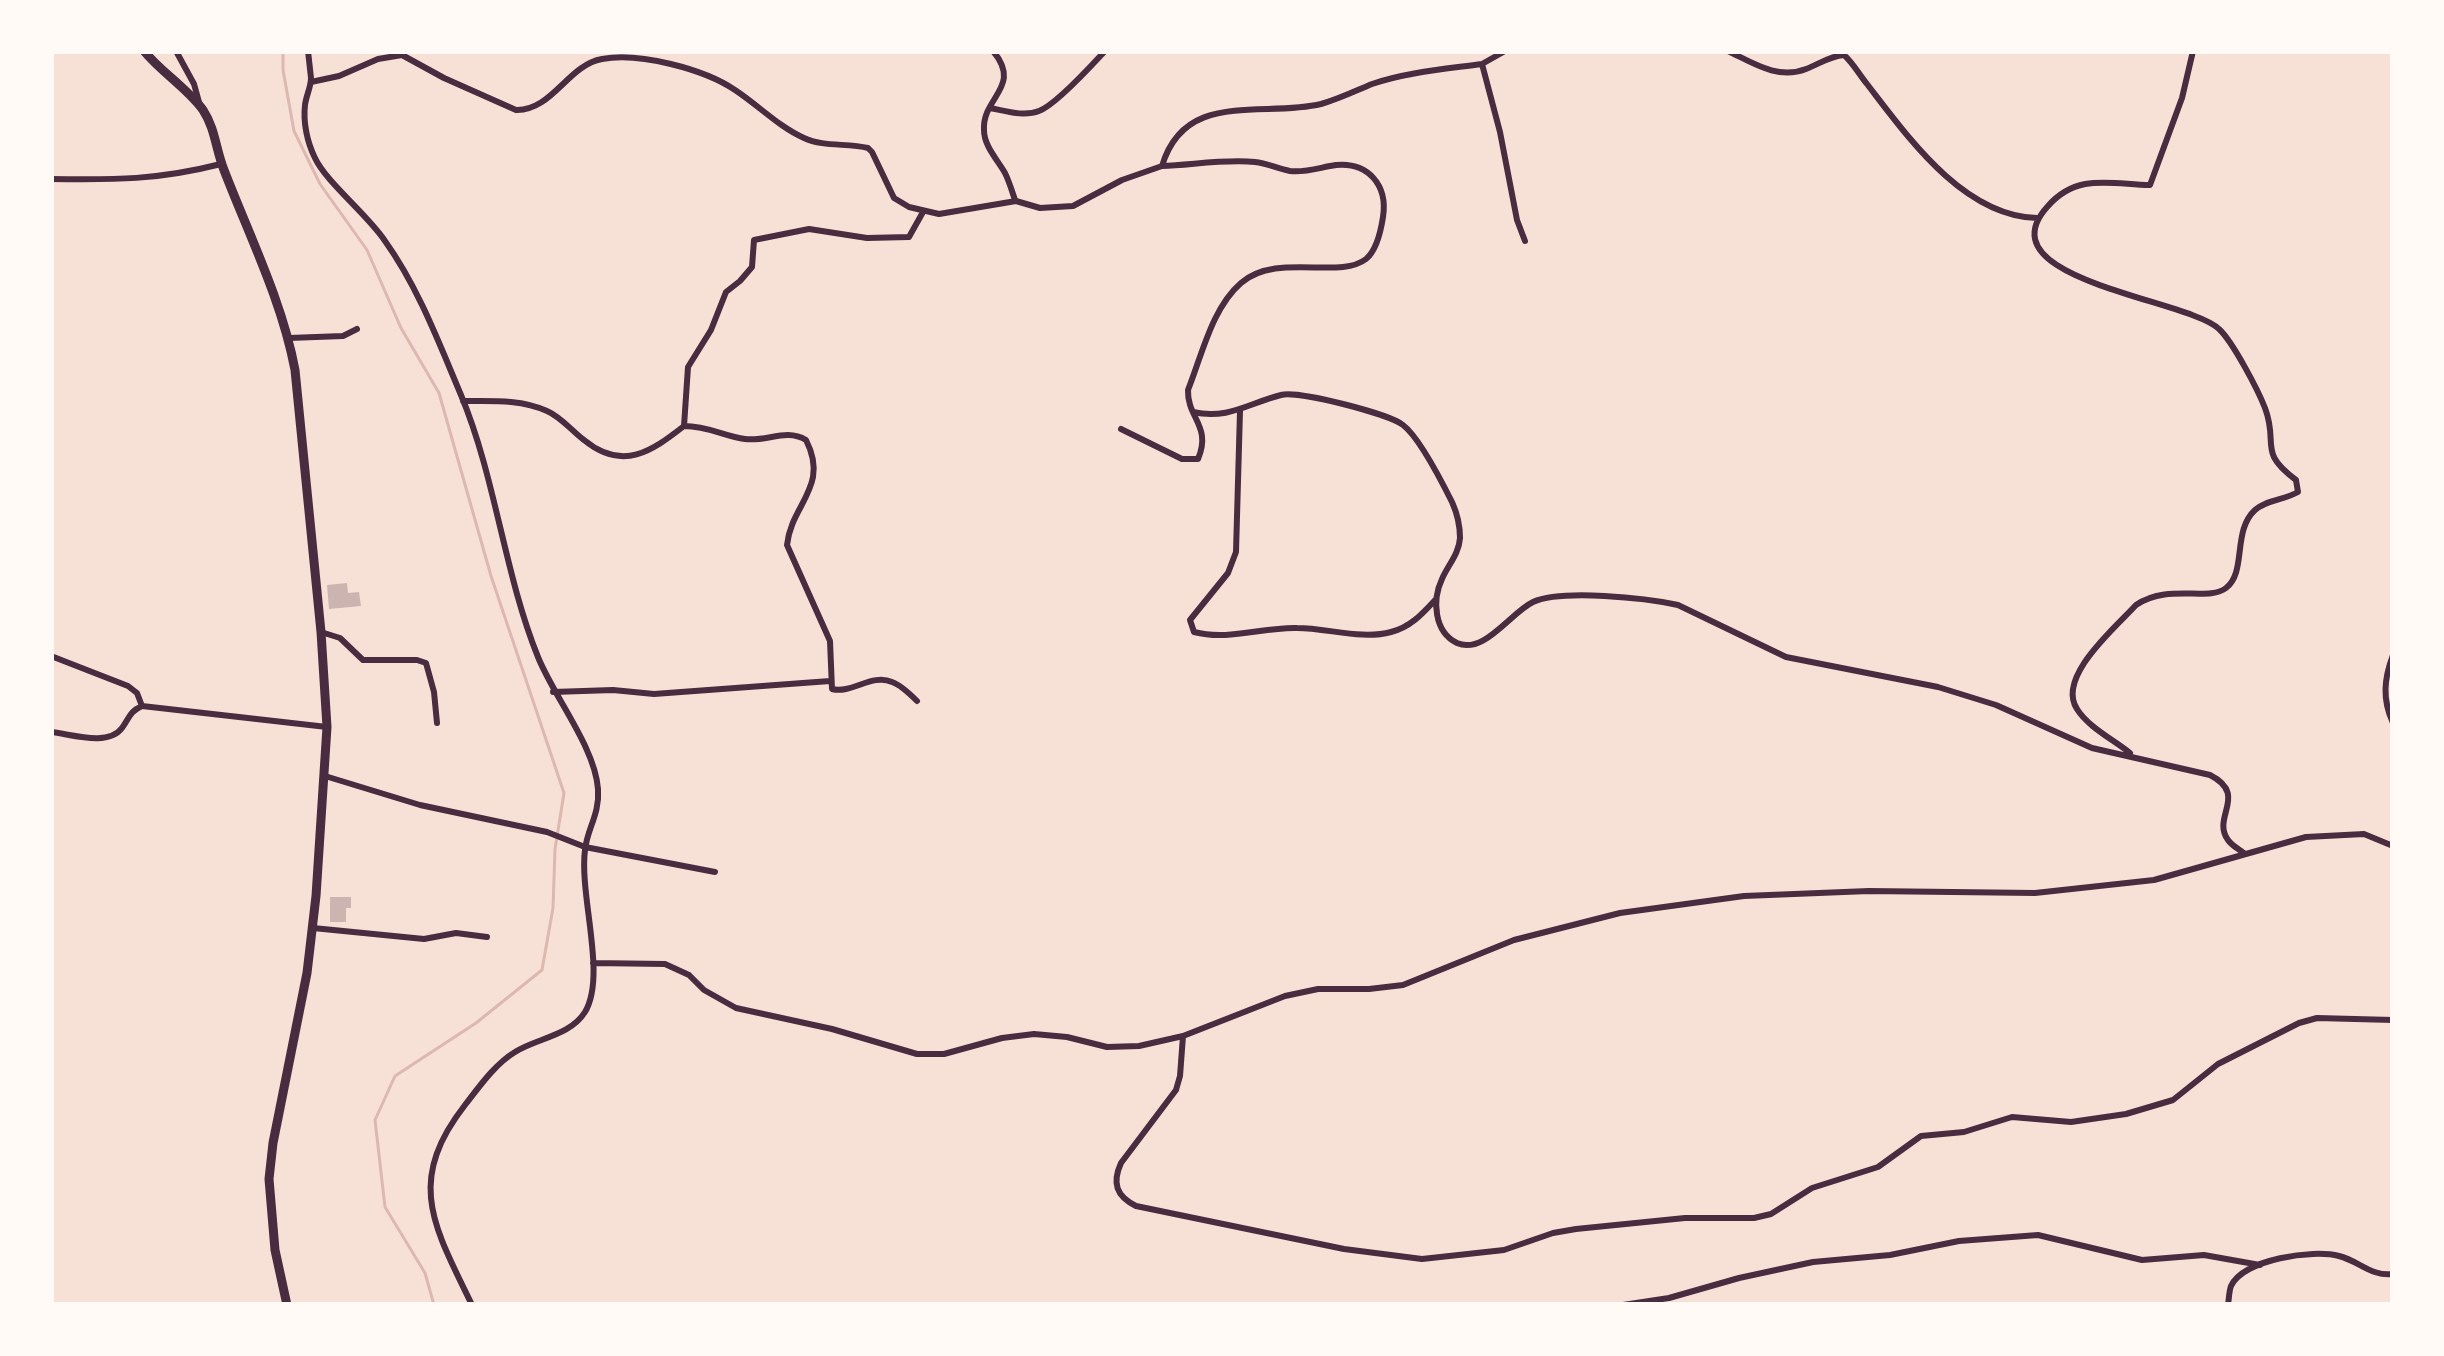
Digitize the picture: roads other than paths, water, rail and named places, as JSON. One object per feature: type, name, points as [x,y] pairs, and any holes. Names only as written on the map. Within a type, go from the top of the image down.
[{"type":"main road","points":[[144,51],[201,107],[289,338],[296,370],[327,727],[313,928],[269,1179],[275,1250],[287,1305]]},
{"type":"street","points":[[176,51],[201,107]]},
{"type":"street","points":[[308,51],[311,82],[305,127],[316,161],[381,235],[412,284],[463,400],[522,611],[553,692],[591,760],[598,789],[595,821],[585,847],[584,887],[593,963],[586,1009],[576,1023],[512,1053],[482,1083],[436,1151],[430,1178],[435,1222],[472,1305]]},
{"type":"street","points":[[993,51],[1004,81],[985,117],[986,142],[1016,201]]},
{"type":"street","points":[[990,108],[1041,111],[1105,51]]},
{"type":"street","points":[[1162,166],[1179,133],[1216,114],[1313,106],[1397,77],[1482,64],[1505,51]]},
{"type":"street","points":[[1728,51],[1771,72],[1786,73],[1844,55],[1944,175],[1989,204],[2020,218],[2037,218]]},
{"type":"street","points":[[2136,758],[2075,707],[2073,681],[2080,668],[2145,598],[2167,592],[2224,590],[2236,572],[2247,518],[2260,505],[2293,496],[2298,486],[2275,463],[2264,406],[2218,328],[2192,314],[2076,277],[2053,265],[2038,249],[2035,233],[2037,218],[2068,188],[2081,183],[2150,185],[2182,98],[2193,51]]},
{"type":"street","points":[[311,82],[339,76],[378,58],[402,55],[444,79],[524,111],[601,59],[671,63],[723,83],[805,139],[868,148],[894,198],[923,212],[954,213],[1016,201],[1040,208],[1073,206],[1162,166],[1257,162],[1303,172],[1352,165],[1375,177],[1382,191],[1383,218],[1374,249],[1365,260],[1340,267],[1282,266],[1250,276],[1221,308],[1188,390],[1187,403],[1201,422],[1201,455],[1182,459],[1121,429]]},
{"type":"street","points":[[1482,64],[1525,241]]},
{"type":"street","points":[[51,179],[172,177],[221,164]]},
{"type":"street","points":[[684,426],[688,367],[711,330],[726,292],[752,267],[754,240],[809,229],[867,238],[909,237],[923,212]]},
{"type":"street","points":[[289,338],[343,336],[357,329]]},
{"type":"street","points":[[1193,412],[1224,415],[1294,393],[1406,427],[1453,504],[1458,521],[1460,541],[1436,599],[1442,632],[1455,643],[1482,642],[1513,614],[1545,597],[1659,601],[1695,612],[1786,657],[1938,687],[1996,705],[2092,748],[2210,775],[2225,784],[2229,793],[2227,840],[2245,854]]},
{"type":"street","points":[[463,400],[506,401],[546,410],[589,445],[617,455],[635,456],[655,449],[684,426],[702,426],[750,440],[785,434],[806,440],[814,481],[787,545],[830,641],[832,688],[841,692],[889,680],[917,701]]},
{"type":"street","points":[[1240,411],[1236,552],[1228,573],[1190,620],[1194,632],[1234,635],[1292,627],[1378,635],[1418,619],[1436,599]]},
{"type":"street","points":[[321,632],[340,638],[363,659],[426,663],[437,723]]},
{"type":"street","points":[[51,656],[128,686],[142,706]]},
{"type":"street","points":[[2393,656],[2384,683],[2386,710],[2393,723]]},
{"type":"street","points":[[553,692],[654,694],[830,681]]},
{"type":"street","points":[[51,732],[113,736],[130,712],[142,706],[327,727]]},
{"type":"street","points":[[325,776],[465,816],[547,832],[585,847],[715,872]]},
{"type":"street","points":[[593,963],[665,964],[736,1008],[917,1054],[944,1054],[1034,1034],[1107,1047],[1139,1046],[1183,1036],[1285,996],[1318,989],[1403,985],[1514,940],[1620,913],[1744,896],[1870,891],[2035,893],[2154,880],[2306,837],[2364,834],[2393,846]]},
{"type":"street","points":[[313,928],[424,939],[456,933],[488,938]]},
{"type":"street","points":[[1183,1036],[1176,1090],[1115,1176],[1116,1189],[1124,1200],[1344,1249],[1435,1259],[1504,1250],[1576,1229],[1771,1214],[1812,1188],[1878,1167],[1921,1136],[1964,1132],[2012,1117],[2071,1122],[2126,1114],[2174,1100],[2218,1064],[2300,1023],[2317,1018],[2393,1020]]},
{"type":"street","points":[[1623,1305],[1814,1262],[2018,1236],[2038,1235],[2142,1260],[2204,1256],[2260,1264]]},
{"type":"street","points":[[2228,1305],[2229,1288],[2240,1274],[2260,1264],[2311,1253],[2340,1256],[2381,1276],[2393,1274]]},
{"type":"street","points":[[1463,1305],[1599,1305]]},
{"type":"waterway","points":[[283,51],[294,131],[320,184],[367,250],[401,328],[439,393],[491,576],[564,793],[542,970],[476,1023],[395,1076],[375,1120],[385,1207],[425,1273],[434,1305]]}]
